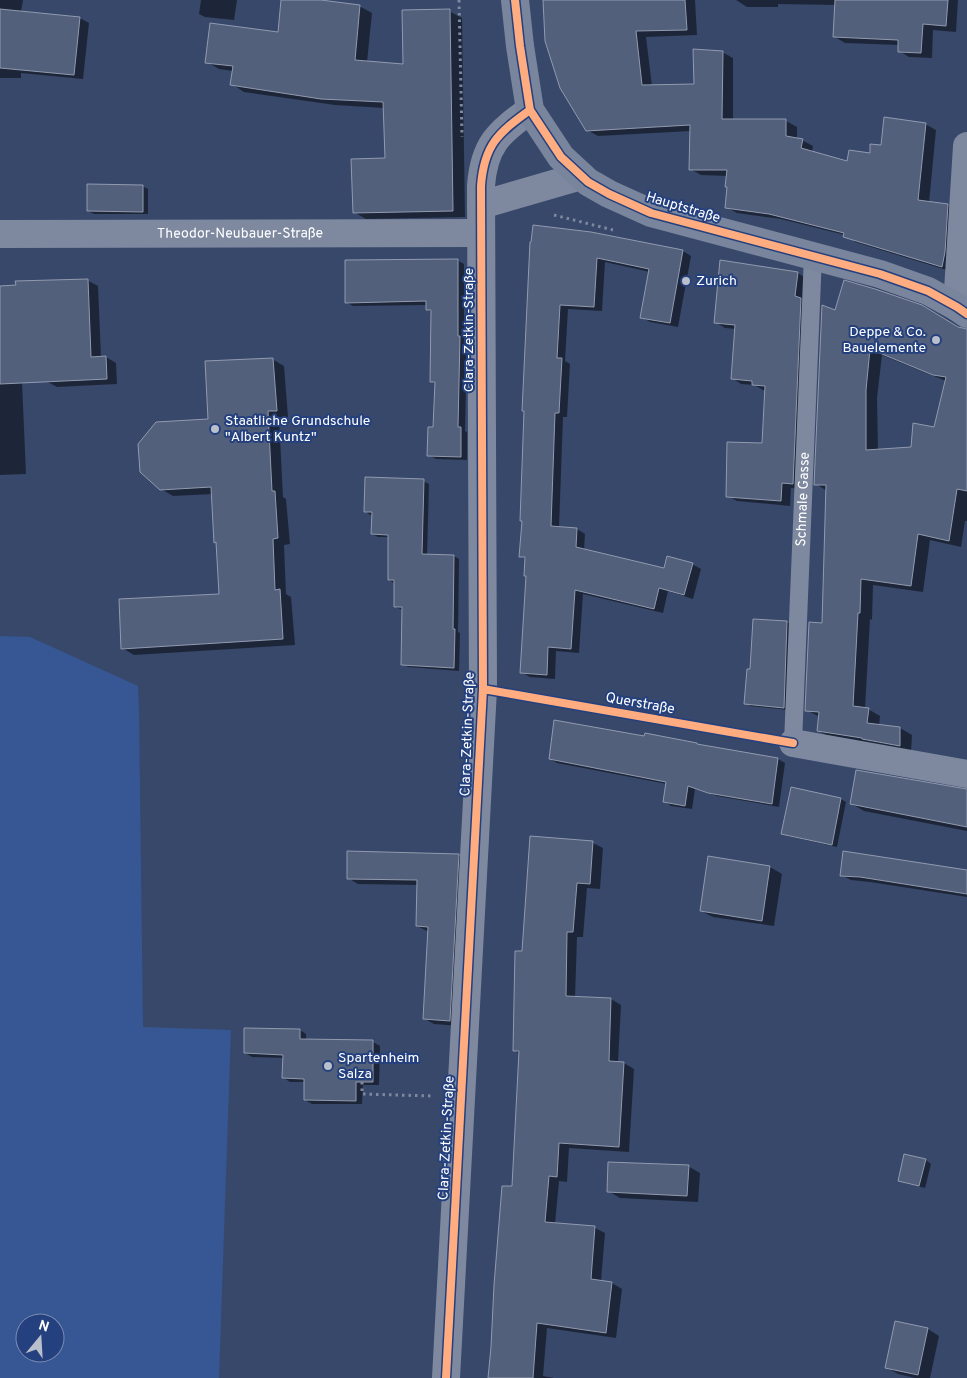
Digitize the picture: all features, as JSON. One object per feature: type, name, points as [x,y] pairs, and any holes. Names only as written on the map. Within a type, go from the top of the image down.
[{"type":"street","name":"Hauptstraße","points":[[515,0],[530,110],[561,157],[581,176],[609,194],[651,213],[880,274],[928,291],[962,310]]},
{"type":"street","name":"Clara-Zetkin-Straße","points":[[446,1378],[483,689],[482,175],[488,151],[495,140],[506,128],[530,110]]},
{"type":"street","points":[[962,310],[967,146]]},
{"type":"street","points":[[481,205],[581,176]]},
{"type":"street","name":"Theodor-Neubauer-Straße","points":[[0,234],[481,234]]},
{"type":"street","points":[[793,743],[967,774]]},
{"type":"lane","name":"Schmale Gasse","points":[[793,743],[813,255]]},
{"type":"path","points":[[459,0],[462,138]]},
{"type":"path","points":[[362,1082],[362,1094],[462,1097]]},
{"type":"shaded area","points":[[0,636],[30,637],[138,686],[143,1027],[231,1030],[219,1378],[0,1378]]},
{"type":"building","points":[[281,0],[321,0],[360,5],[355,60],[403,64],[402,10],[450,9],[453,211],[353,213],[351,159],[385,158],[383,102],[321,99],[230,85],[233,66],[205,63],[210,23],[278,32]]},
{"type":"building","points":[[543,0],[685,0],[687,30],[636,31],[642,85],[694,84],[693,49],[723,51],[722,119],[786,119],[786,136],[803,139],[801,148],[847,161],[849,150],[870,153],[870,144],[881,145],[884,117],[926,123],[918,200],[948,204],[945,252],[942,267],[843,237],[844,233],[769,214],[725,208],[727,170],[689,170],[690,125],[586,131],[560,88],[545,41]]},
{"type":"building","points":[[835,0],[948,0],[946,26],[923,24],[921,53],[898,52],[898,40],[833,37]]},
{"type":"building","points":[[0,9],[80,17],[74,75],[0,68]]},
{"type":"building","points":[[87,184],[143,185],[143,212],[87,211]]},
{"type":"building","points":[[533,225],[591,232],[683,250],[670,323],[640,318],[649,269],[597,258],[594,307],[560,305],[557,358],[562,358],[559,413],[555,413],[551,526],[577,528],[576,547],[664,568],[667,556],[693,563],[684,595],[659,588],[654,609],[575,590],[571,649],[548,647],[547,675],[520,673],[526,576],[524,576],[525,557],[519,557],[522,521],[520,521],[524,411],[522,411],[530,242]]},
{"type":"building","points":[[458,259],[458,336],[460,336],[458,427],[461,427],[461,457],[427,456],[428,427],[433,427],[435,382],[430,382],[431,310],[426,310],[426,301],[345,303],[345,260]]},
{"type":"building","points":[[720,260],[798,272],[795,296],[801,298],[793,484],[782,483],[781,501],[726,497],[727,442],[762,443],[765,386],[752,385],[752,381],[731,379],[735,325],[714,323]]},
{"type":"building","points":[[88,279],[91,357],[106,356],[107,379],[0,384],[0,286],[16,285],[15,281]]},
{"type":"building","points":[[844,280],[922,305],[958,327],[967,329],[967,491],[957,489],[949,541],[918,534],[911,586],[861,579],[853,706],[869,708],[867,723],[900,727],[900,746],[817,731],[819,712],[805,711],[809,622],[822,623],[826,485],[814,485],[822,305],[835,310]],"holes":[[[870,349],[933,375],[946,377],[934,427],[913,423],[911,447],[866,450],[866,390]]]},
{"type":"building","name":"Staatliche Grundschule \"Albert Kuntz\"","points":[[273,358],[277,411],[268,411],[272,491],[275,491],[278,538],[273,539],[275,590],[280,589],[283,639],[121,649],[119,599],[219,594],[211,487],[160,490],[140,472],[138,444],[156,422],[208,419],[205,361]]},
{"type":"building","points":[[365,477],[424,479],[422,554],[454,555],[454,668],[401,665],[402,607],[394,607],[394,580],[388,580],[388,535],[371,534],[372,512],[364,512]]},
{"type":"building","points":[[753,619],[787,621],[784,708],[744,704],[747,669],[750,669]]},
{"type":"building","points":[[554,720],[644,736],[645,733],[778,758],[772,804],[708,793],[688,786],[685,806],[663,802],[666,782],[549,759]]},
{"type":"building","points":[[856,770],[967,789],[967,827],[850,804]]},
{"type":"building","points":[[791,787],[841,798],[832,845],[781,834]]},
{"type":"building","points":[[530,836],[593,841],[590,884],[577,883],[573,932],[567,932],[566,996],[611,998],[609,1061],[624,1062],[619,1147],[559,1143],[557,1177],[549,1176],[545,1222],[595,1226],[591,1279],[612,1282],[606,1333],[537,1323],[533,1378],[488,1378],[502,1186],[512,1186],[519,1051],[513,1051],[515,951],[522,951]]},
{"type":"building","points":[[347,851],[459,854],[450,1021],[423,1019],[428,927],[416,926],[417,880],[347,879]]},
{"type":"building","points":[[843,851],[967,870],[967,894],[860,877],[840,876]]},
{"type":"building","points":[[708,856],[770,866],[762,921],[700,911]]},
{"type":"building","name":"Spartenheim Salza","points":[[244,1028],[300,1029],[300,1039],[373,1040],[373,1082],[356,1082],[356,1101],[304,1100],[304,1079],[282,1078],[283,1055],[244,1053]]},
{"type":"building","points":[[904,1154],[926,1159],[919,1186],[898,1181]]},
{"type":"building","points":[[608,1162],[689,1165],[687,1196],[607,1192]]},
{"type":"building","points":[[895,1321],[928,1328],[918,1375],[885,1368]]},
{"type":"cycle path","points":[[515,0],[530,110],[561,157],[588,182],[651,213],[880,274],[928,291],[967,314]]},
{"type":"cycle path","points":[[446,1378],[483,689],[481,186],[485,160],[489,150],[501,133],[530,110]]},
{"type":"cycle path","name":"Querstraße","points":[[483,689],[793,743]]},
{"type":"place","name":"Zurich","points":[[686,281]]},
{"type":"place","name":"Deppe & Co. Bauelemente","points":[[936,340]]},
{"type":"place","name":"Staatliche Grundschule \"Albert Kuntz\"","points":[[215,429]]},
{"type":"place","name":"Spartenheim Salza","points":[[328,1066]]}]
